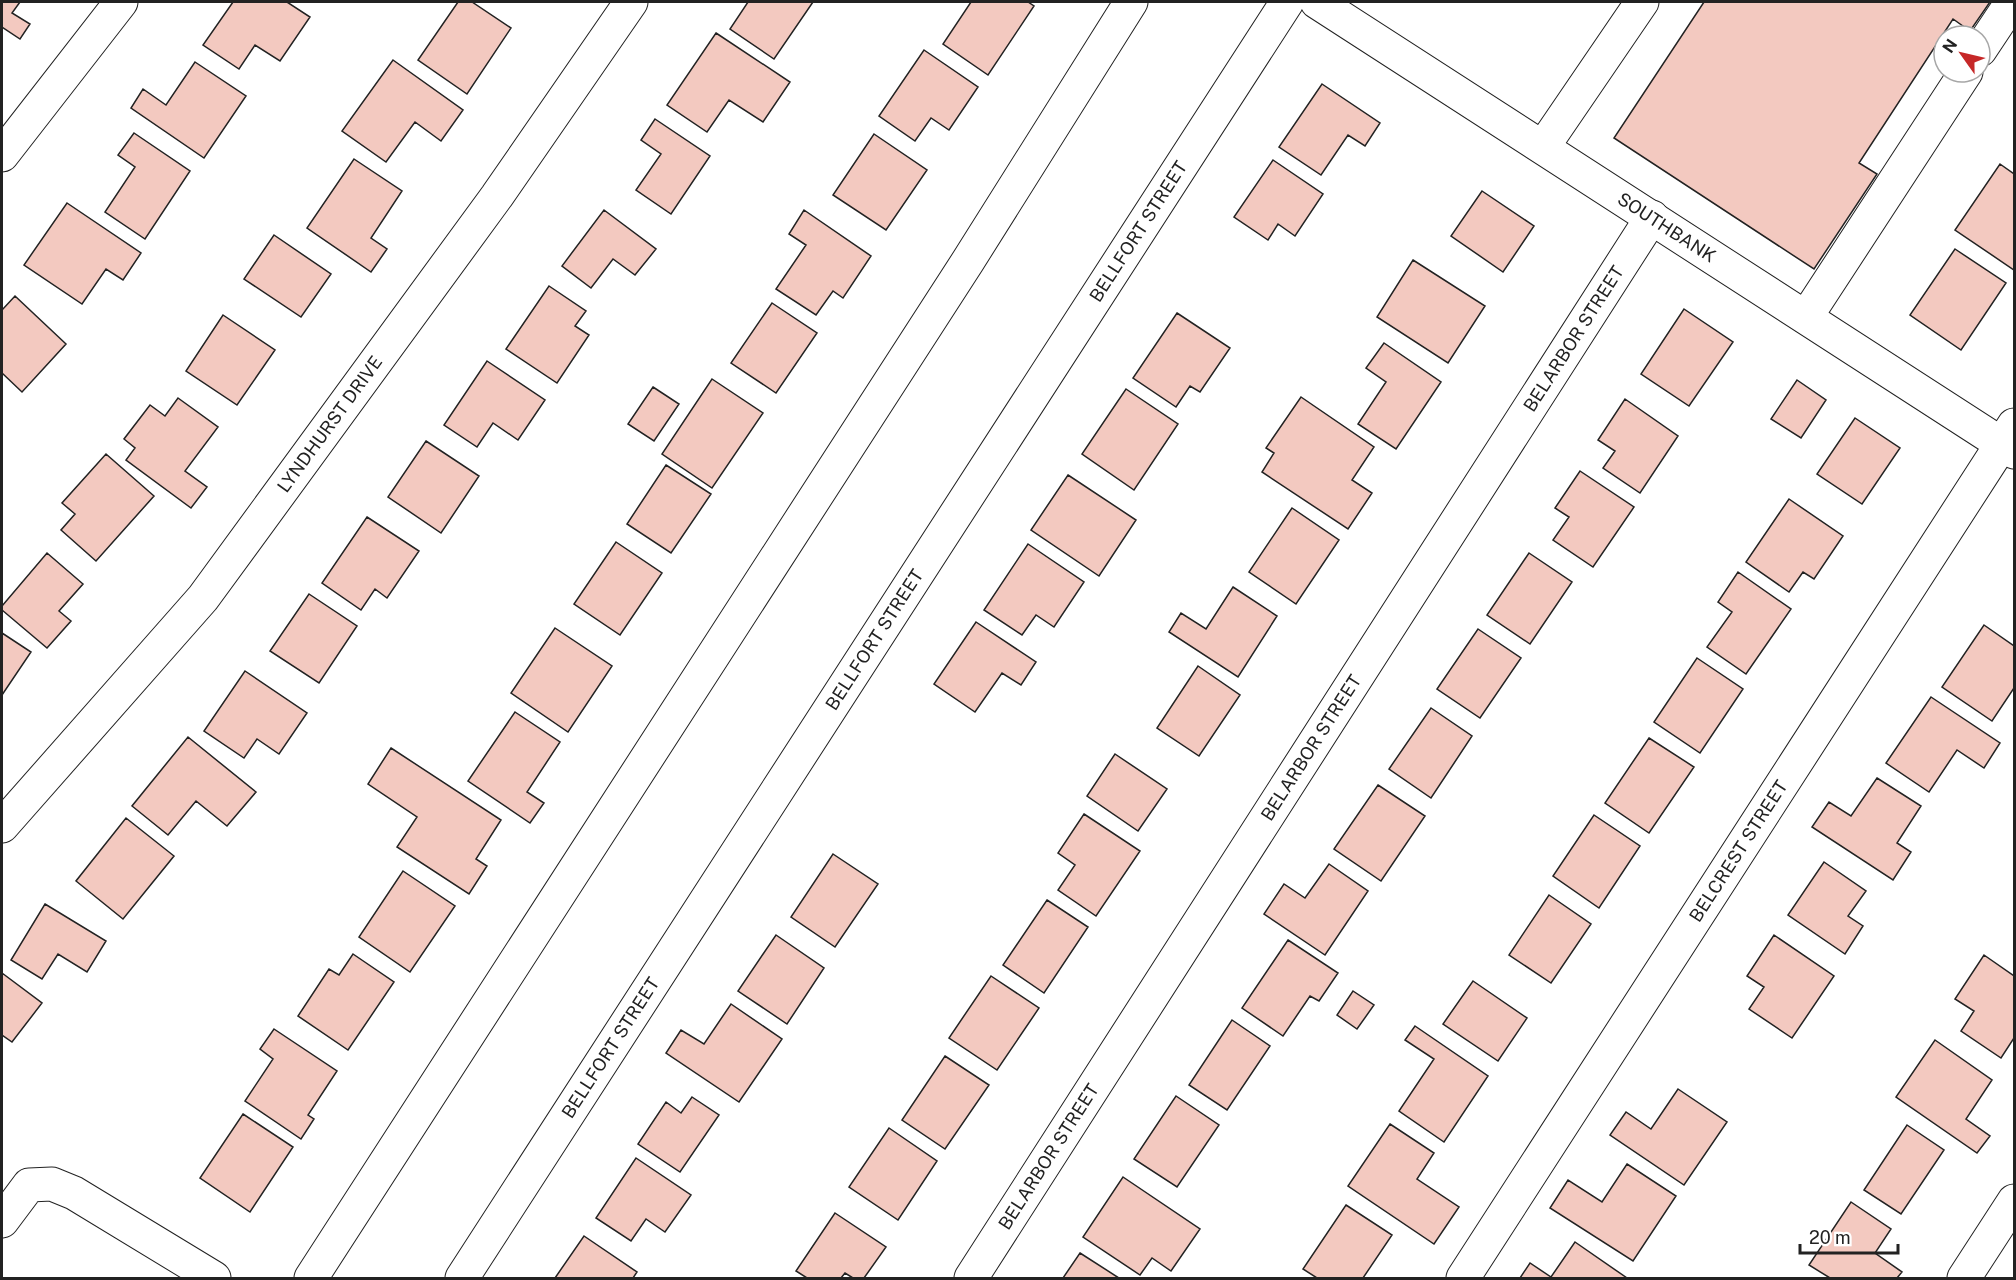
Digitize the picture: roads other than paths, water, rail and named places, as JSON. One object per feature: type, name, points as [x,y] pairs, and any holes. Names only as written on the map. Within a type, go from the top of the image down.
[{"type":"street","points":[[2,155],[121,2]]},
{"type":"street","name":"LYNDHURST DRIVE","points":[[2,826],[203,598],[497,196],[631,2]]},
{"type":"street","points":[[311,1278],[968,261],[1131,2]]},
{"type":"street","name":"BELLFORT STREET","points":[[462,1278],[1287,2]]},
{"type":"street","name":"SOUTHBANK","points":[[1317,2],[1356,12],[1543,147],[1806,317],[2010,440]]},
{"type":"street","points":[[1543,147],[1642,2]]},
{"type":"street","points":[[1992,32],[2012,2]]},
{"type":"street","points":[[1806,317],[1958,84]]},
{"type":"street","name":"BELARBOR STREET","points":[[971,1278],[1652,217]]},
{"type":"street","name":"BELCREST STREET","points":[[1463,1278],[2010,440]]},
{"type":"street","points":[[2,1221],[29,1185],[52,1184],[75,1193],[214,1278]]},
{"type":"street","points":[[1964,1278],[2014,1201]]}]
